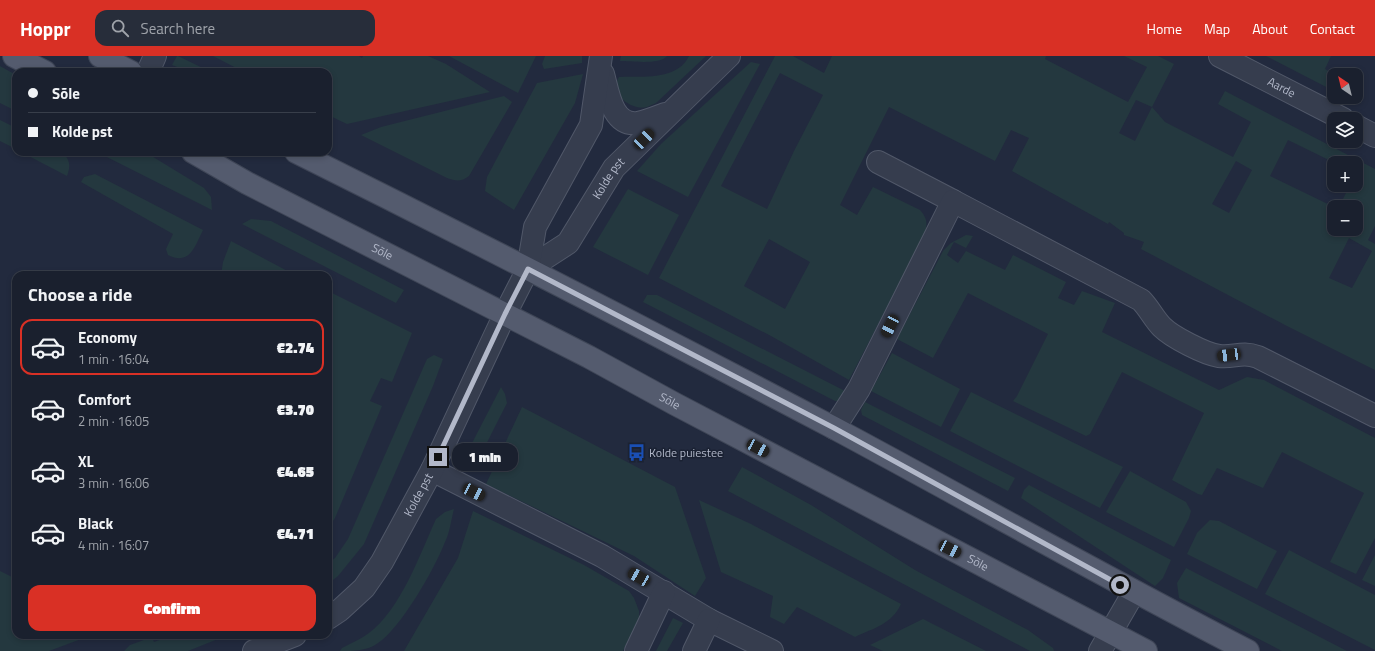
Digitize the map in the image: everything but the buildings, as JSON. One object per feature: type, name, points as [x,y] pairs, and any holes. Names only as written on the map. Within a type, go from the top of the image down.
[{"type":"main road","points":[[14,56],[37,68]]},
{"type":"main road","points":[[100,56],[123,68]]},
{"type":"main road","name":"Sõle","points":[[199,156],[247,183],[505,314],[1146,651]]},
{"type":"main road","points":[[304,156],[528,269],[834,428],[1134,592],[1248,651]]},
{"type":"street","points":[[150,68],[155,56]]},
{"type":"street","name":"Kolde pst","points":[[528,269],[568,243],[614,168],[729,56]]},
{"type":"street","name":"Aarde","points":[[1220,56],[1329,112]]},
{"type":"street","points":[[601,62],[612,108],[621,119],[637,123],[671,113]]},
{"type":"street","name":"Kolde pst","points":[[332,615],[364,588],[382,562],[432,470],[505,314],[528,269],[535,227],[591,125],[601,62]]},
{"type":"street","points":[[1363,130],[1375,136]]},
{"type":"street","points":[[878,162],[1141,300],[1156,320],[1170,334],[1211,354],[1220,356],[1249,353],[1375,416]]},
{"type":"street","points":[[834,428],[859,390],[954,201]]},
{"type":"street","points":[[432,470],[602,556],[709,620],[772,651]]},
{"type":"street","points":[[636,651],[664,592]]},
{"type":"street","points":[[1100,651],[1134,592]]},
{"type":"street","points":[[694,651],[709,620]]},
{"type":"street","points":[[262,644],[280,639]]},
{"type":"shaded area","points":[[178,56],[203,68],[180,68],[172,65]]},
{"type":"shaded area","points":[[213,56],[359,56],[362,58],[363,56],[428,56],[446,64],[490,92],[347,124],[332,117],[332,68],[236,68]]},
{"type":"shaded area","points":[[449,56],[536,56],[518,93]]},
{"type":"shaded area","points":[[545,56],[582,56],[582,63],[544,69],[542,64]]},
{"type":"shaded area","points":[[621,56],[667,56],[658,61],[645,62],[620,61]]},
{"type":"shaded area","points":[[689,56],[706,56],[656,103],[641,108],[629,104],[619,95],[616,83],[619,77],[648,77],[668,73],[676,70]]},
{"type":"shaded area","points":[[775,56],[793,56],[824,73],[832,56],[1046,56],[1045,59],[1128,102],[1147,67],[1124,56],[1158,56],[1174,64],[1152,107],[1165,122],[1233,157],[1251,122],[1218,104],[1225,91],[1327,144],[1327,148],[1335,148],[1350,156],[1327,156],[1327,159],[1288,140],[1270,176],[1327,204],[1327,236],[1363,236],[1363,200],[1342,200],[1346,192],[1363,192],[1363,163],[1375,169],[1375,226],[1368,240],[1375,244],[1375,370],[1285,325],[1141,249],[1144,242],[1124,235],[1124,233],[1109,222],[1108,224],[1012,171],[1029,138],[1011,130],[995,161],[889,107],[840,205],[857,215],[873,187],[920,210],[926,219],[925,235],[849,380],[771,336],[659,278]],"holes":[[[780,73],[823,95],[794,151],[767,209],[721,186]],[[1136,100],[1152,107],[1135,141],[1119,133]],[[1236,161],[1252,170],[1229,213],[1212,204]],[[1349,238],[1372,251],[1352,288],[1329,278]],[[769,239],[810,262],[785,309],[744,286]]]},
{"type":"shaded area","points":[[1266,56],[1331,56],[1325,69],[1327,70],[1327,87]]},
{"type":"shaded area","points":[[751,62],[760,64],[688,197],[637,171],[661,144]]},
{"type":"shaded area","points":[[0,66],[12,73],[12,109],[0,103]]},
{"type":"shaded area","points":[[583,74],[575,103],[514,210],[485,191],[487,177],[537,83]]},
{"type":"shaded area","points":[[504,96],[512,102],[469,176],[461,180],[447,178],[361,135],[381,127]]},
{"type":"shaded area","points":[[0,120],[12,126],[12,147],[0,141]]},
{"type":"shaded area","points":[[29,156],[65,156],[69,163],[67,176]]},
{"type":"shaded area","points":[[105,156],[152,156],[204,188],[211,197],[212,210]]},
{"type":"shaded area","points":[[95,174],[203,230],[191,253],[182,258],[175,258],[168,255],[166,249],[173,234],[81,182],[84,177]]},
{"type":"shaded area","points":[[628,189],[679,215],[648,275],[593,247]]},
{"type":"shaded area","points":[[251,219],[271,221],[404,290],[396,303],[242,224]]},
{"type":"shaded area","points":[[966,235],[973,236],[966,248],[954,242],[947,255],[958,263],[966,251],[1005,270],[1013,255],[1066,282],[1058,298],[1074,305],[1082,291],[1115,303],[1102,332],[1219,390],[1247,377],[1264,380],[1375,438],[1375,538],[1356,574],[1330,562],[1364,493],[1282,452],[1263,488],[1217,468],[1202,495],[1198,494],[1172,480],[1204,413],[1122,372],[1090,434],[1086,436],[1013,401],[1017,396],[1048,334],[968,293],[933,358],[897,339],[943,251],[951,243]]},
{"type":"shaded area","points":[[231,241],[287,271],[222,271],[223,262]]},
{"type":"shaded area","points":[[332,293],[412,333],[392,382],[381,378],[370,401],[382,406],[332,523]]},
{"type":"shaded area","points":[[647,295],[657,295],[845,391],[839,401],[835,401],[643,302]]},
{"type":"shaded area","points":[[892,353],[960,389],[941,427],[871,391]]},
{"type":"shaded area","points":[[434,355],[443,359],[433,386],[364,544],[338,576],[332,581],[332,561],[348,539],[427,359]]},
{"type":"shaded area","points":[[501,387],[505,394],[507,403],[472,472],[468,460],[470,447]]},
{"type":"shaded area","points":[[971,392],[1123,467],[1100,508],[950,431]]},
{"type":"shaded area","points":[[865,402],[1015,478],[1008,491],[862,415],[861,410]]},
{"type":"shaded area","points":[[522,407],[675,487],[706,578],[695,596],[634,556],[486,484]]},
{"type":"shaded area","points":[[742,467],[811,505],[915,570],[1028,630],[1053,648],[1054,651],[1030,651],[728,491]]},
{"type":"shaded area","points":[[1130,471],[1186,502],[1191,511],[1174,547],[1106,512]]},
{"type":"shaded area","points":[[1029,485],[1171,560],[1163,578],[1155,586],[1021,498],[1024,490]]},
{"type":"shaded area","points":[[699,500],[751,524],[901,604],[888,621],[855,637],[797,607],[784,624],[770,617],[773,596],[721,572]]},
{"type":"shaded area","points":[[454,509],[447,538],[434,567],[397,625],[374,646],[360,650],[340,651],[342,648],[369,633],[391,610],[400,596],[416,564],[436,519],[445,512]]},
{"type":"shaded area","points":[[473,511],[584,565],[629,591],[634,598],[639,611],[639,618],[623,651],[404,651],[458,558]]},
{"type":"shaded area","points":[[1210,520],[1219,521],[1277,551],[1257,589],[1187,554],[1197,533]]},
{"type":"shaded area","points":[[1289,550],[1375,595],[1375,650],[1265,594]]},
{"type":"shaded area","points":[[1375,555],[1375,586],[1362,580]]},
{"type":"shaded area","points":[[1186,568],[1347,651],[1282,651],[1179,598],[1177,583]]},
{"type":"shaded area","points":[[0,571],[12,577],[12,639],[81,639],[49,651],[0,651]]},
{"type":"shaded area","points":[[673,618],[683,623],[667,651],[656,651]]},
{"type":"shaded area","points":[[923,619],[986,651],[883,651],[870,645]]},
{"type":"shaded area","points":[[146,639],[153,639],[154,642],[162,639],[218,639],[188,651],[124,651],[130,645]]},
{"type":"place","name":"Kolde puiestee","points":[[636,453]]},
{"type":"route","points":[[438,457],[505,314],[528,269],[834,428],[1120,585]]}]
